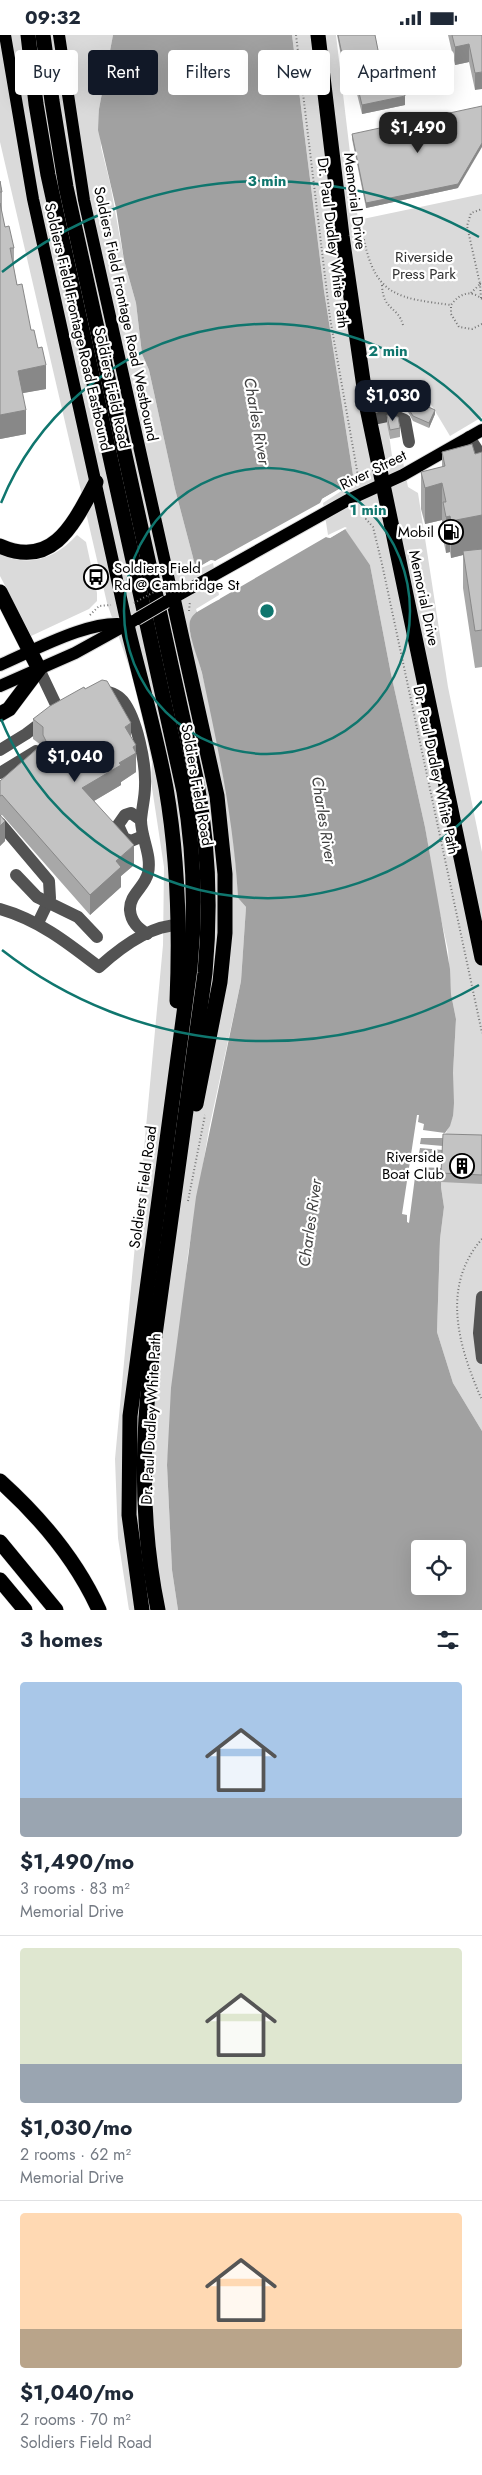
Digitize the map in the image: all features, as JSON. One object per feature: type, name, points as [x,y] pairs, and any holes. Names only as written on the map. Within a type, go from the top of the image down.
[{"type":"highway","name":"Soldiers Field Road","points":[[28,35],[37,111],[54,205],[187,813],[193,863],[194,923],[130,1416],[129,1515],[142,1610]]},
{"type":"highway","name":"Soldiers Field Road","points":[[43,35],[68,194],[195,771],[207,843],[210,893],[207,951],[151,1364],[144,1429],[146,1524],[158,1610]]},
{"type":"highway","name":"Memorial Drive","points":[[318,35],[342,236],[369,419],[482,959]]},
{"type":"highway","points":[[0,546],[14,551],[32,551],[58,541],[73,525],[96,482]]},
{"type":"highway","points":[[0,592],[39,669],[9,709],[0,714]]},
{"type":"highway","points":[[167,596],[217,796],[224,850],[226,899],[223,956],[211,1037],[198,1098],[180,1158]]},
{"type":"highway","points":[[132,622],[165,784],[179,925],[178,1057]]},
{"type":"highway","points":[[0,1481],[36,1515],[56,1539],[81,1575],[100,1610]]},
{"type":"highway","points":[[0,1542],[40,1588],[56,1610]]},
{"type":"highway","points":[[0,1580],[22,1606]]},
{"type":"main road","name":"Soldiers Field Frontage Road Eastbound","points":[[6,35],[33,199],[96,482],[132,622]]},
{"type":"main road","name":"Soldiers Field Frontage Road Westbound","points":[[59,35],[83,192],[167,596]]},
{"type":"main road","points":[[0,51],[9,61]]},
{"type":"main road","name":"River Street","points":[[0,686],[39,669],[132,622],[167,596],[192,587],[348,500],[403,475],[482,430]]},
{"type":"main road","points":[[0,665],[100,624],[132,622]]},
{"type":"lane","points":[[369,419],[393,415],[405,420],[408,442]]},
{"type":"lane","points":[[469,437],[482,457]]},
{"type":"lane","points":[[0,750],[26,734],[62,707],[39,669]]},
{"type":"lane","points":[[90,693],[111,693],[123,701],[136,731],[145,771],[145,796],[141,819],[149,864],[145,881],[131,900],[130,908],[135,924],[147,934]]},
{"type":"lane","points":[[0,773],[36,751]]},
{"type":"lane","points":[[141,819],[131,813],[125,815],[118,825],[124,838],[131,841],[143,836]]},
{"type":"lane","points":[[0,823],[46,877],[51,891],[48,903],[38,923]]},
{"type":"lane","points":[[16,875],[35,895],[78,917],[97,937]]},
{"type":"lane","points":[[0,909],[38,923],[61,937],[99,967],[122,948],[147,934],[166,927],[179,925]]},
{"type":"lane","points":[[482,1297],[479,1333],[482,1358]]},
{"type":"path","name":"Dr. Paul Dudley White Path","points":[[296,35],[330,318],[358,476],[356,481]]},
{"type":"path","points":[[471,293],[482,298],[481,285],[467,227],[471,213],[482,209]]},
{"type":"path","points":[[357,237],[364,240],[373,270],[382,283],[390,290],[409,299],[451,305]]},
{"type":"path","points":[[382,283],[386,305],[399,316],[403,325]]},
{"type":"path","points":[[481,285],[471,293],[459,296],[451,305],[451,314],[459,327],[472,329],[482,325]]},
{"type":"path","name":"Dr. Paul Dudley White Path","points":[[369,515],[366,519],[373,527],[382,564],[482,1033]]},
{"type":"path","points":[[134,603],[167,596]]},
{"type":"path","points":[[482,1239],[467,1262],[459,1281],[456,1300],[460,1341],[481,1393],[482,1400]]},
{"type":"green space","points":[[0,35],[113,35],[110,50],[88,50],[88,95],[102,95],[99,109],[101,147],[110,183],[124,260],[136,303],[142,354],[149,370],[175,489],[195,565],[199,567],[211,560],[215,561],[221,596],[190,632],[216,729],[228,797],[238,898],[246,907],[241,981],[209,1129],[188,1254],[167,1465],[172,1570],[178,1610],[129,1610],[118,1538],[115,1459],[163,945],[164,867],[151,781],[152,762],[133,678],[107,603],[0,142]]},
{"type":"green space","name":"Riverside Press Park","points":[[292,35],[336,35],[340,69],[340,95],[343,95],[358,220],[482,194],[482,417],[450,436],[420,386],[385,406],[392,456],[403,462],[408,487],[418,493],[448,687],[482,852],[482,1431],[453,1383],[437,1332],[440,1239],[444,1207],[441,1187],[444,1138],[453,1116],[456,1019],[451,994],[448,950],[437,901],[425,827],[391,674],[370,565],[345,530],[330,538],[326,537],[320,503],[353,475],[324,291],[300,95],[330,95],[330,50],[294,50]]},
{"type":"green space","points":[[77,535],[86,542],[97,601],[89,609],[31,636],[0,576],[0,554],[21,560],[41,558],[60,550]]},
{"type":"water","name":"Charles River","points":[[113,35],[292,35],[294,50],[258,50],[258,95],[300,95],[324,291],[353,475],[346,485],[322,499],[326,537],[330,538],[345,529],[370,565],[391,674],[425,827],[450,969],[451,994],[456,1019],[453,1073],[454,1103],[453,1116],[450,1126],[445,1133],[443,1146],[441,1187],[444,1207],[440,1239],[437,1332],[453,1383],[482,1431],[482,1610],[178,1610],[172,1570],[167,1465],[171,1388],[196,1197],[241,981],[246,907],[238,898],[233,841],[224,785],[214,729],[190,626],[190,621],[195,614],[220,599],[215,561],[211,560],[199,567],[195,565],[175,489],[149,370],[142,354],[136,303],[124,260],[116,208],[98,130],[102,95],[158,95],[158,50],[110,50]]},
{"type":"pier","points":[[346,485],[346,488],[323,503],[328,535],[345,527],[347,528],[330,538],[326,537],[197,612],[196,609],[219,595],[213,563],[199,569],[193,564],[199,567],[211,560],[215,561],[320,503],[322,499]]},
{"type":"pier","points":[[417,1115],[419,1115],[418,1122],[424,1124],[423,1130],[445,1133],[444,1138],[421,1138],[420,1144],[443,1146],[443,1150],[420,1148],[419,1153],[443,1155],[442,1159],[419,1156],[418,1162],[442,1163],[442,1168],[417,1167],[416,1172],[442,1173],[442,1178],[415,1177],[409,1223],[407,1222],[407,1215],[402,1214]]},
{"type":"building","points":[[338,35],[375,35],[378,50],[341,50]]},
{"type":"building","points":[[452,35],[482,35],[482,72],[475,73],[469,44],[455,47]]},
{"type":"building","points":[[360,95],[405,96],[362,105]]},
{"type":"building","points":[[482,106],[482,143],[458,184],[366,203],[352,134]]},
{"type":"building","points":[[0,203],[5,227],[9,226],[14,248],[10,248],[17,285],[22,284],[31,330],[34,330],[38,348],[42,347],[46,365],[18,371],[26,410],[0,415]]},
{"type":"building","points":[[411,399],[435,410],[429,423],[413,416],[408,408]]},
{"type":"building","points":[[387,415],[398,417],[400,428],[390,430]]},
{"type":"building","points":[[472,444],[475,454],[482,452],[482,515],[451,521],[450,516],[446,517],[443,502],[446,502],[442,483],[425,488],[421,472],[445,466],[442,452]]},
{"type":"building","points":[[482,549],[482,630],[475,631],[463,551]]},
{"type":"building","points":[[102,680],[107,681],[131,723],[125,727],[136,745],[133,747],[136,753],[119,763],[121,765],[82,788],[134,845],[116,861],[121,867],[90,895],[2,795],[0,796],[0,781],[46,741],[43,735],[43,727],[33,719],[50,706],[84,687],[85,689]]},
{"type":"building","points":[[0,815],[5,821],[0,826]]},
{"type":"building","name":"Riverside Boat Club","points":[[443,1134],[482,1135],[482,1175],[441,1173]]},
{"type":"place","name":"Mobil","points":[[451,532]]},
{"type":"place","name":"Soldiers Field Rd @ Cambridge St","points":[[96,577]]},
{"type":"place","name":"Riverside Boat Club","points":[[462,1166]]}]
